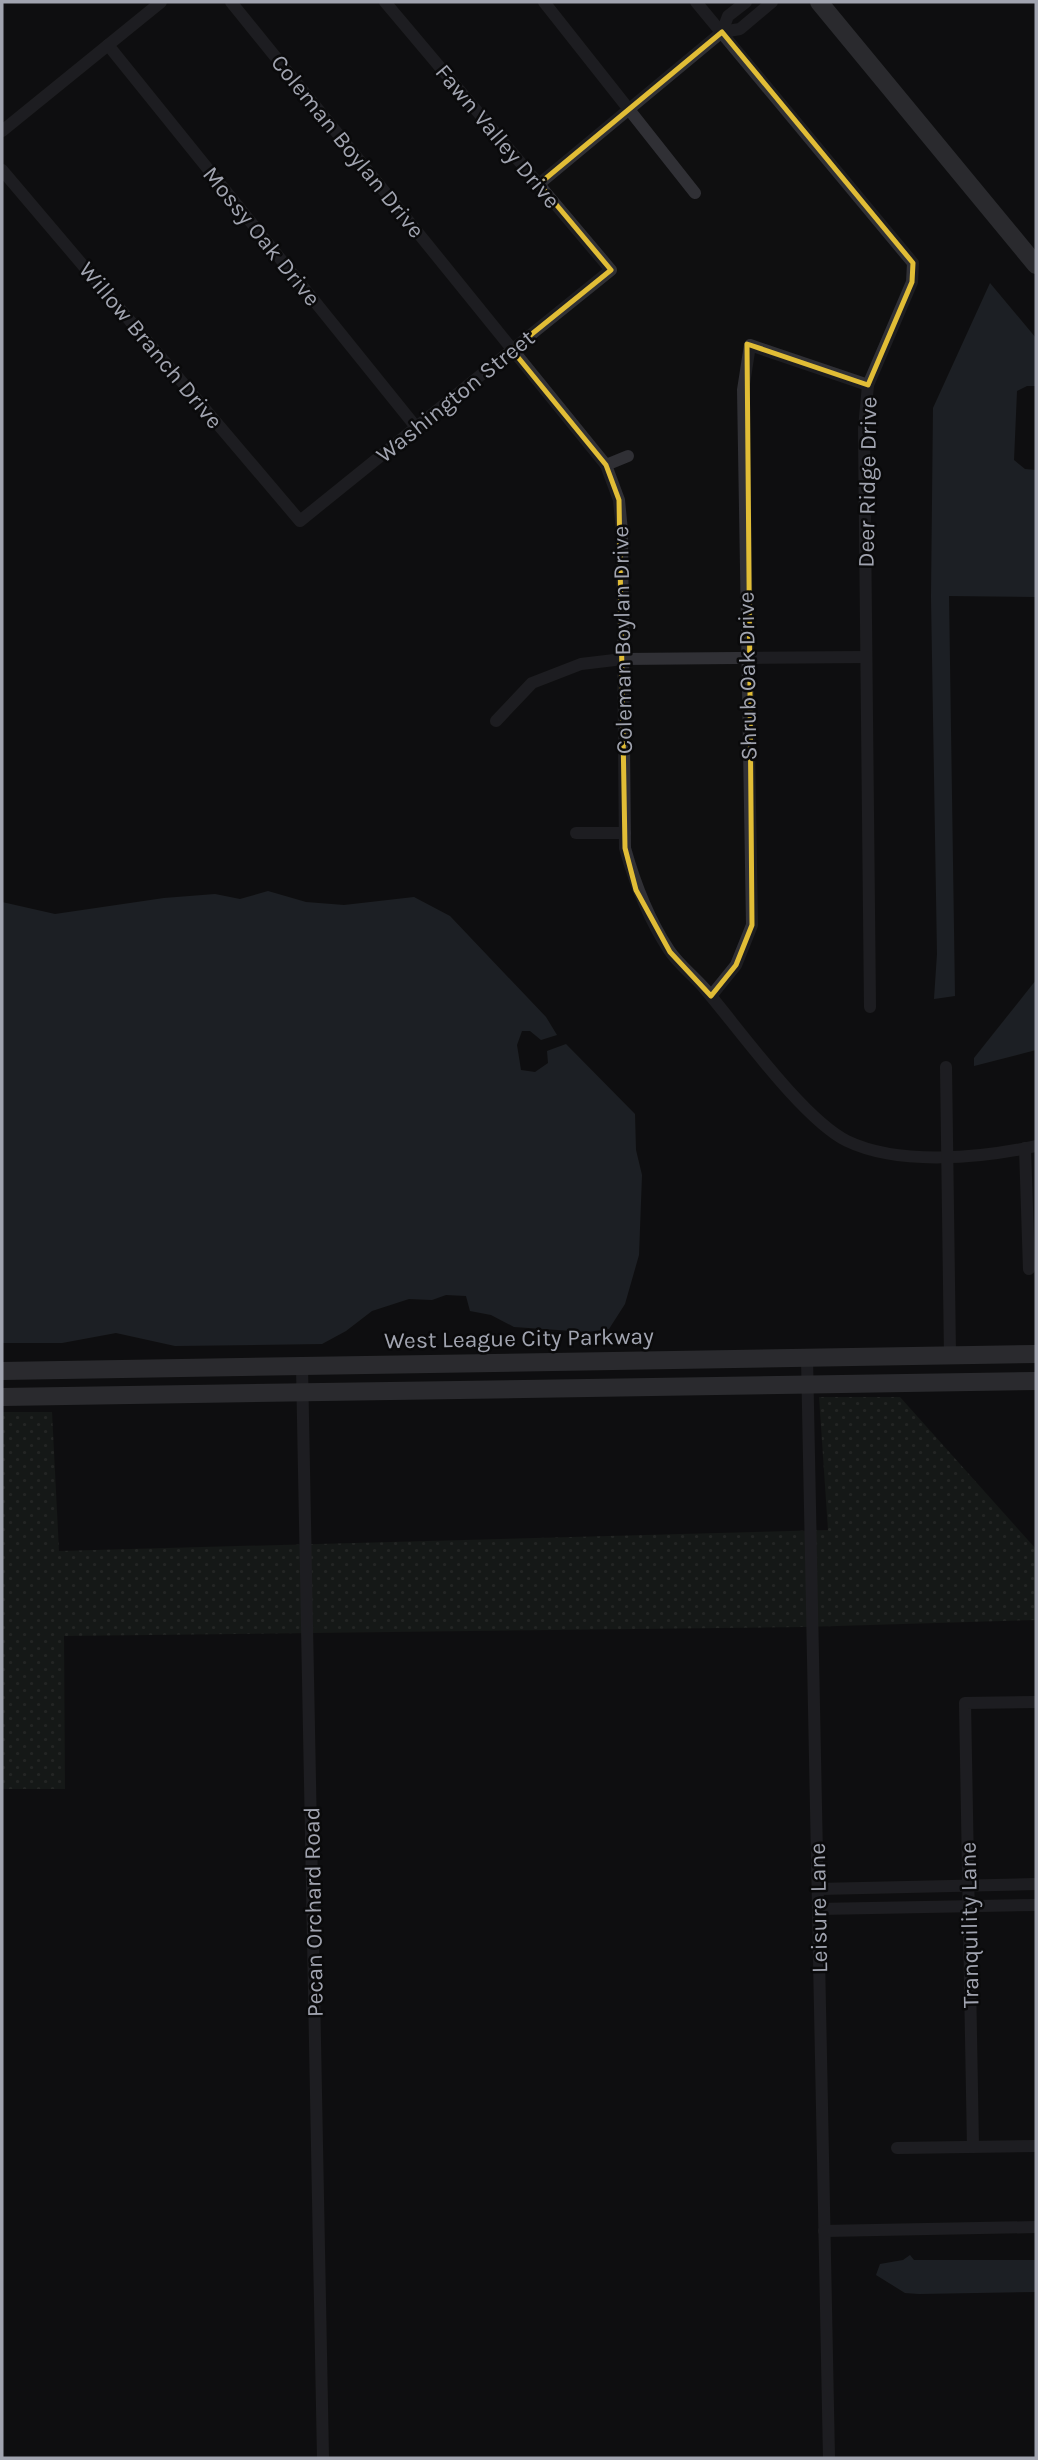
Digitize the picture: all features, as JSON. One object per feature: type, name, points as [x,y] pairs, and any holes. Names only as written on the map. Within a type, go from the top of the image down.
[{"type":"main road","points":[[819,2],[1036,265]]},
{"type":"main road","name":"West League City Parkway","points":[[2,1371],[1036,1354]]},
{"type":"main road","points":[[2,1397],[1036,1381]]},
{"type":"street","points":[[2,131],[161,2]]},
{"type":"street","name":"Coleman Boylan Drive","points":[[231,2],[606,465],[619,500],[622,531],[625,848],[636,890],[670,952],[811,1113],[846,1140],[881,1151],[948,1156],[1003,1153],[1031,1147]]},
{"type":"street","name":"Fawn Valley Drive","points":[[385,2],[611,270]]},
{"type":"street","points":[[544,2],[695,193]]},
{"type":"street","name":"Deer Ridge Drive","points":[[696,2],[913,263],[912,282],[869,385],[864,429],[870,1007]]},
{"type":"street","points":[[538,184],[631,111],[722,32],[728,16],[746,2]]},
{"type":"street","points":[[722,32],[740,29],[772,2]]},
{"type":"street","name":"Mossy Oak Drive","points":[[108,45],[416,427]]},
{"type":"street","name":"Willow Branch Drive","points":[[2,170],[300,521]]},
{"type":"street","name":"Washington Street","points":[[300,521],[611,270]]},
{"type":"street","name":"Shrub Oak Drive","points":[[711,996],[736,965],[752,925],[743,390],[746,357],[750,345],[869,385]]},
{"type":"street","points":[[606,465],[628,456]]},
{"type":"street","points":[[496,722],[532,683],[581,664],[623,659],[866,657]]},
{"type":"street","points":[[576,833],[625,833]]},
{"type":"street","points":[[946,1067],[950,1355]]},
{"type":"street","points":[[1029,1269],[1031,1147]]},
{"type":"street","name":"Leisure Lane","points":[[807,1357],[829,2458]]},
{"type":"street","name":"Pecan Orchard Road","points":[[302,1366],[323,2458]]},
{"type":"street","name":"Tranquility Lane","points":[[973,2147],[965,1703],[1036,1702]]},
{"type":"street","points":[[818,1889],[1036,1884]]},
{"type":"street","points":[[818,1909],[1036,1905]]},
{"type":"street","points":[[897,2148],[1036,2146]]},
{"type":"street","points":[[824,2231],[1036,2227]]},
{"type":"highlighted area","points":[[722,32],[913,263],[912,282],[868,385],[747,344],[752,925],[736,965],[711,996],[670,952],[636,890],[625,848],[619,500],[606,465],[512,350],[611,270],[539,184]]},
{"type":"shaded area","points":[[990,283],[1036,338],[1036,386],[1027,386],[1017,391],[1014,460],[1025,469],[1036,470],[1036,597],[949,596],[955,996],[934,999],[937,954],[931,597],[933,408]]},
{"type":"shaded area","points":[[268,891],[306,902],[344,905],[414,897],[450,916],[546,1017],[557,1035],[541,1040],[530,1031],[522,1031],[517,1045],[521,1070],[535,1072],[548,1063],[547,1051],[566,1044],[635,1114],[636,1150],[642,1175],[639,1255],[625,1304],[609,1329],[587,1332],[514,1327],[491,1315],[470,1311],[466,1296],[446,1295],[432,1300],[409,1299],[372,1311],[346,1331],[322,1344],[175,1346],[116,1333],[62,1343],[2,1343],[2,902],[55,914],[164,898],[215,894],[240,899]]},
{"type":"shaded area","points":[[1036,980],[1036,1050],[974,1066],[974,1058]]},
{"type":"shaded area","points":[[819,1397],[900,1397],[1036,1549],[1036,1620],[804,1627],[64,1636],[65,1789],[2,1789],[2,1412],[52,1412],[59,1551],[828,1530]]},
{"type":"shaded area","points":[[910,2255],[914,2260],[1036,2260],[1036,2292],[905,2293],[876,2275],[880,2264],[903,2260]]}]
